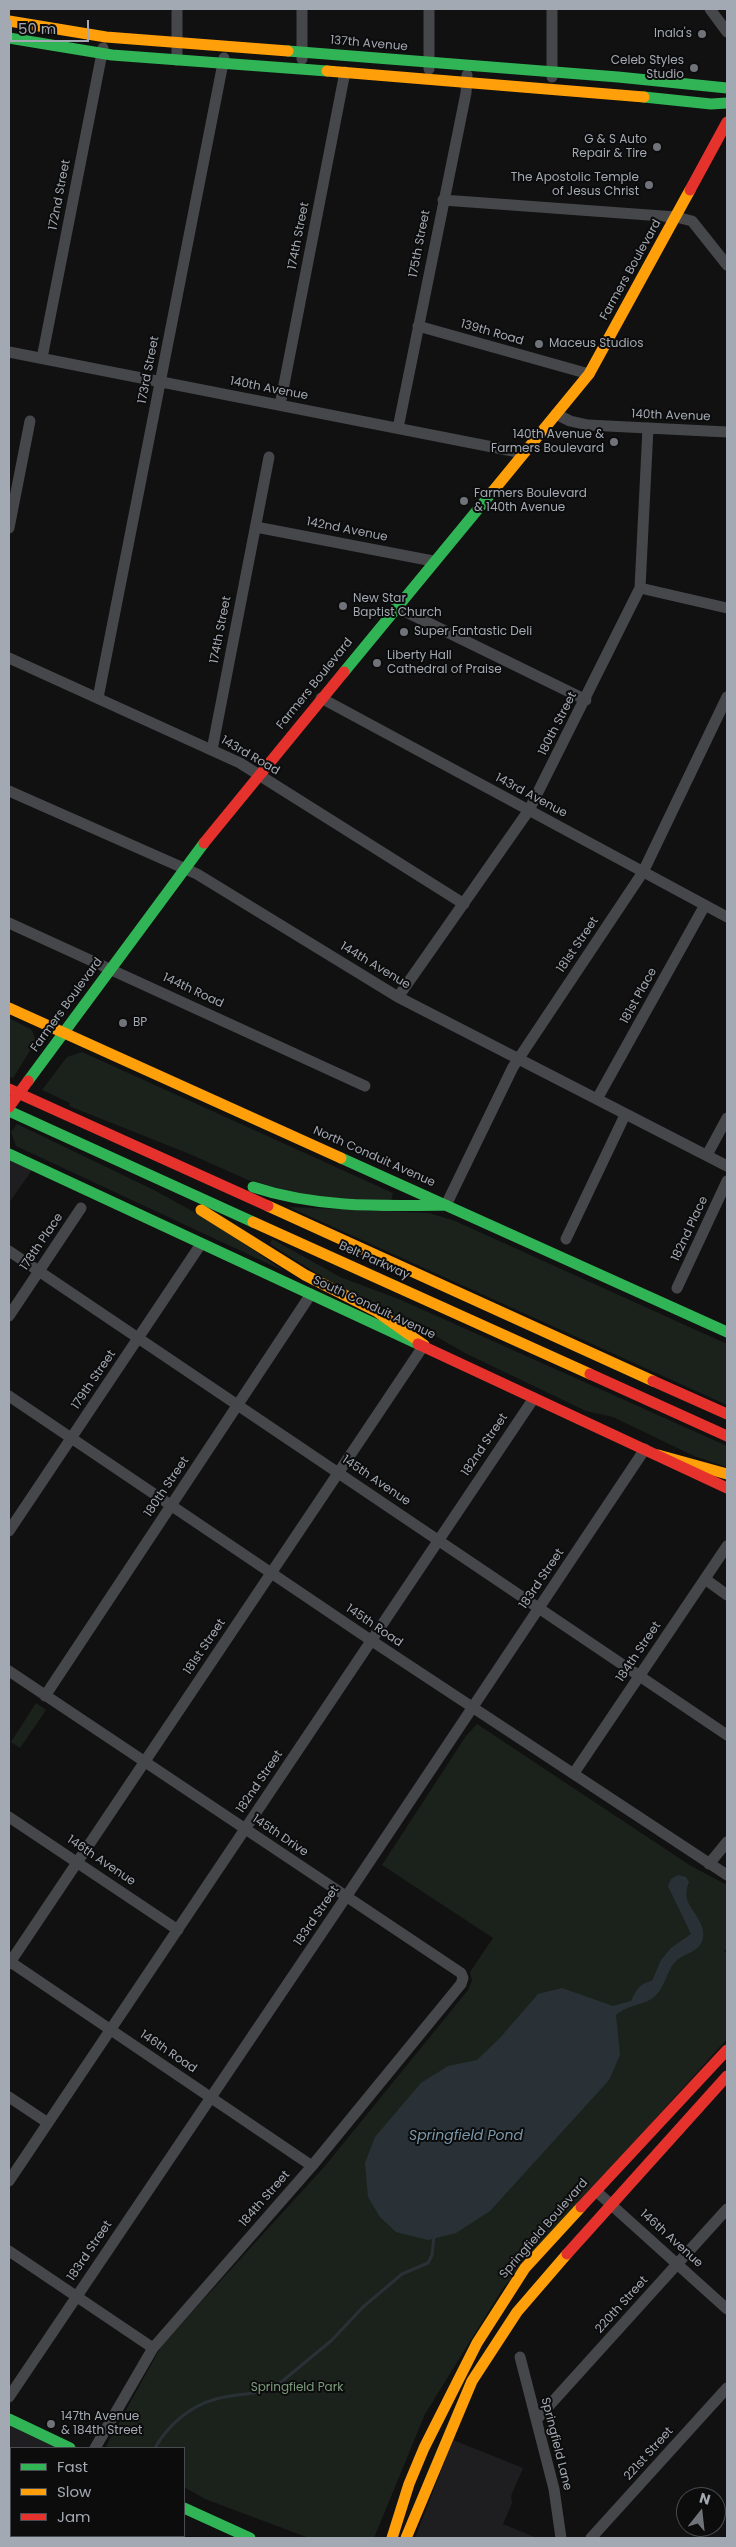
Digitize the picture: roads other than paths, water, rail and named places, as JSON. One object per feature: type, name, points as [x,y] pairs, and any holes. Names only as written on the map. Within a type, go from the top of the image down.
[{"type":"main road","name":"137th Avenue","points":[[9,21],[106,37],[429,62],[727,88]]},
{"type":"main road","points":[[9,38],[102,54],[552,88],[711,104],[727,103]]},
{"type":"main road","name":"Farmers Boulevard","points":[[9,1107],[183,868],[433,561],[589,374],[727,122]]},
{"type":"main road","name":"North Conduit Avenue","points":[[9,1008],[727,1332]]},
{"type":"main road","name":"Belt Parkway","points":[[9,1089],[727,1414]]},
{"type":"main road","name":"Belt Parkway","points":[[9,1111],[727,1436]]},
{"type":"main road","points":[[121,1140],[303,1202],[339,1206],[446,1205]]},
{"type":"main road","name":"South Conduit Avenue","points":[[9,1154],[424,1345],[727,1488]]},
{"type":"main road","points":[[134,1167],[305,1275],[376,1311],[424,1345]]},
{"type":"main road","points":[[658,1455],[727,1474]]},
{"type":"main road","name":"Springfield Boulevard","points":[[392,2538],[411,2479],[434,2422],[478,2337],[525,2268],[727,2050]]},
{"type":"main road","points":[[406,2538],[465,2398],[488,2356],[517,2312],[611,2203],[727,2076]]},
{"type":"main road","points":[[9,2419],[65,2447]]},
{"type":"main road","points":[[185,2508],[250,2538]]},
{"type":"street","points":[[177,9],[177,60]]},
{"type":"street","points":[[301,69],[302,9]]},
{"type":"street","points":[[429,9],[429,78]]},
{"type":"street","points":[[552,9],[552,88]]},
{"type":"street","points":[[710,9],[727,32]]},
{"type":"street","name":"172nd Street","points":[[42,358],[106,37]]},
{"type":"street","name":"173rd Street","points":[[98,698],[224,63],[225,46]]},
{"type":"street","name":"175th Street","points":[[398,428],[468,66]]},
{"type":"street","name":"174th Street","points":[[280,405],[346,72]]},
{"type":"street","points":[[443,200],[676,217],[692,221],[727,265]]},
{"type":"street","name":"139th Road","points":[[418,326],[589,374]]},
{"type":"street","name":"140th Avenue","points":[[9,352],[523,453]]},
{"type":"street","name":"140th Avenue","points":[[556,414],[570,421],[588,425],[727,432]]},
{"type":"street","points":[[9,528],[30,420]]},
{"type":"street","name":"180th Street","points":[[398,997],[529,810],[586,700],[640,588],[648,428]]},
{"type":"street","name":"174th Street","points":[[212,750],[269,458]]},
{"type":"street","name":"142nd Avenue","points":[[256,526],[433,561]]},
{"type":"street","points":[[640,588],[727,608]]},
{"type":"street","points":[[396,607],[586,700]]},
{"type":"street","name":"143rd Road","points":[[9,658],[212,750],[258,775],[464,904]]},
{"type":"street","name":"181st Street","points":[[446,1205],[518,1059],[643,872],[727,696]]},
{"type":"street","name":"143rd Avenue","points":[[321,698],[727,917]]},
{"type":"street","name":"144th Avenue","points":[[9,791],[197,874],[398,997],[727,1166]]},
{"type":"street","name":"181st Place","points":[[597,1099],[705,905]]},
{"type":"street","name":"144th Road","points":[[9,923],[111,968],[365,1086]]},
{"type":"street","points":[[566,1239],[625,1115]]},
{"type":"street","points":[[707,1155],[727,1118]]},
{"type":"street","name":"182nd Place","points":[[677,1288],[727,1181]]},
{"type":"street","name":"178th Place","points":[[9,1316],[81,1208]]},
{"type":"street","name":"179th Street","points":[[9,1531],[201,1244]]},
{"type":"street","name":"145th Avenue","points":[[9,1251],[727,1735]]},
{"type":"street","name":"180th Street","points":[[45,1696],[239,1406],[311,1294]]},
{"type":"street","name":"181st Street","points":[[9,1963],[424,1345]]},
{"type":"street","name":"145th Road","points":[[9,1396],[372,1641],[727,1875]]},
{"type":"street","name":"182nd Street","points":[[9,2182],[534,1398]]},
{"type":"street","name":"183rd Street","points":[[9,2397],[645,1449]]},
{"type":"street","name":"184th Street","points":[[574,1773],[727,1546]]},
{"type":"street","points":[[704,1580],[727,1595]]},
{"type":"street","name":"145th Drive","points":[[9,1671],[461,1973]]},
{"type":"street","name":"146th Avenue","points":[[9,1817],[178,1930]]},
{"type":"street","points":[[709,1864],[727,1842]]},
{"type":"street","name":"146th Road","points":[[9,1963],[312,2166]]},
{"type":"street","name":"184th Street","points":[[97,2447],[153,2348],[312,2166],[462,1984],[463,1978],[461,1973]]},
{"type":"street","points":[[9,2097],[48,2123]]},
{"type":"street","name":"146th Avenue","points":[[596,2191],[727,2309]]},
{"type":"street","name":"220th Street","points":[[537,2419],[727,2209]]},
{"type":"street","points":[[9,2251],[153,2348]]},
{"type":"street","name":"Springfield Lane","points":[[520,2357],[554,2489],[562,2538]]},
{"type":"street","name":"221st Street","points":[[591,2538],[727,2388]]},
{"type":"water","name":"Springfield Pond","points":[[678,1875],[686,1877],[689,1882],[686,1895],[702,1927],[702,1941],[697,1948],[675,1962],[669,1970],[661,1989],[654,1997],[616,2015],[620,2055],[609,2080],[490,2211],[456,2233],[428,2240],[396,2232],[380,2217],[368,2197],[365,2163],[375,2137],[421,2083],[448,2066],[477,2060],[500,2038],[538,1994],[562,1988],[613,2006],[631,2001],[641,1986],[652,1981],[661,1960],[671,1948],[691,1934],[668,1886],[671,1879]]},
{"type":"waterway","points":[[274,2388],[332,2340],[363,2307],[402,2274],[428,2263],[432,2255],[434,2236]]},
{"type":"waterway","points":[[156,2447],[173,2424],[197,2406],[221,2398],[258,2392]]},
{"type":"place","name":"Inala's","points":[[702,34]]},
{"type":"place","name":"Celeb Styles Studio","points":[[694,68]]},
{"type":"place","name":"G & S Auto Repair & Tire","points":[[657,147]]},
{"type":"place","name":"The Apostolic Temple of Jesus Christ","points":[[649,185]]},
{"type":"place","name":"Maceus Studios","points":[[539,344]]},
{"type":"place","name":"140th Avenue & Farmers Boulevard","points":[[614,442]]},
{"type":"place","name":"Farmers Boulevard & 140th Avenue","points":[[464,501]]},
{"type":"place","name":"New Star Baptist Church","points":[[343,606]]},
{"type":"place","name":"Super Fantastic Deli","points":[[404,632]]},
{"type":"place","name":"Liberty Hall Cathedral of Praise","points":[[377,663]]},
{"type":"place","name":"BP","points":[[123,1023]]},
{"type":"place","name":"147th Avenue & 184th Street","points":[[51,2424]]},
{"type":"park label","name":"Springfield Park","points":[[297,2388]]}]
